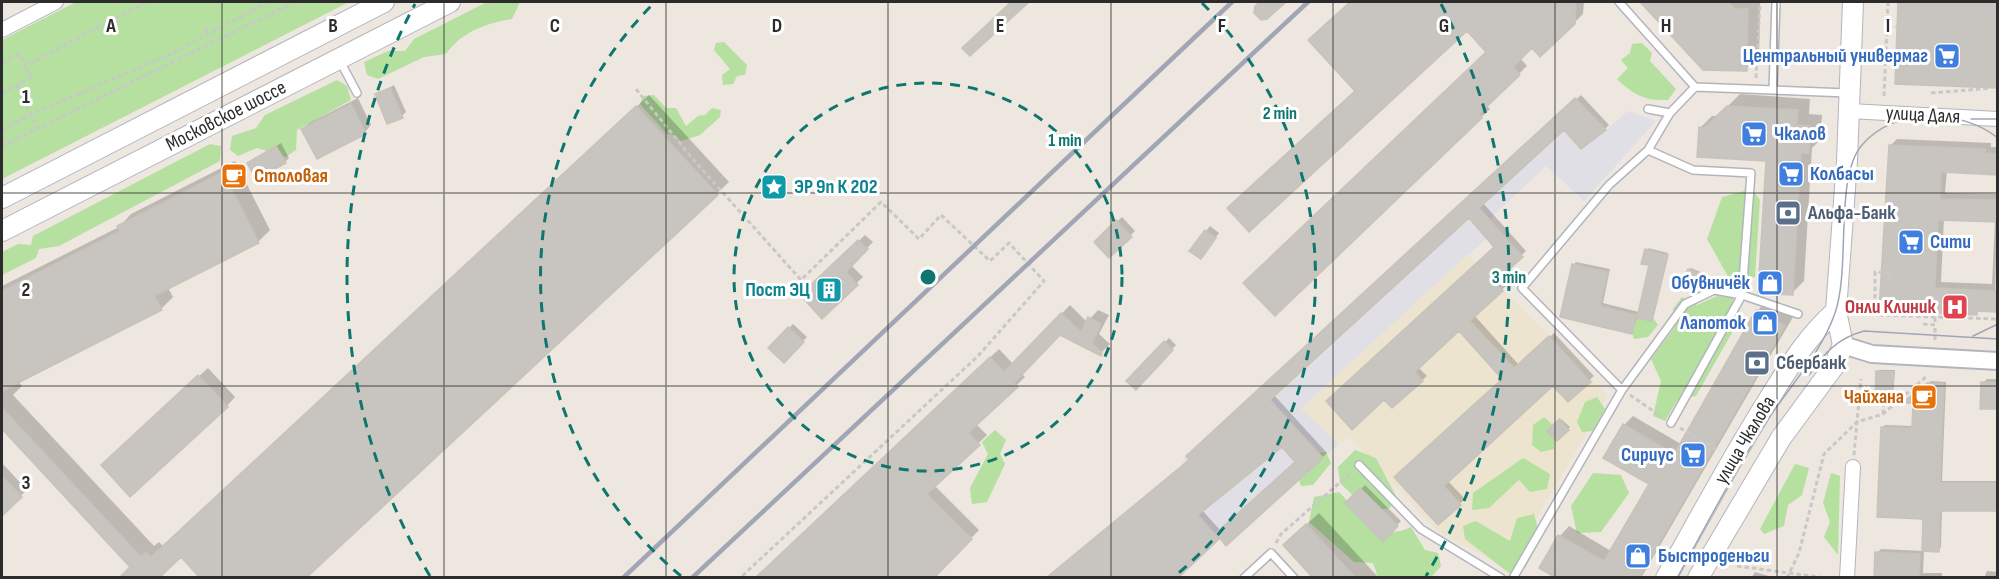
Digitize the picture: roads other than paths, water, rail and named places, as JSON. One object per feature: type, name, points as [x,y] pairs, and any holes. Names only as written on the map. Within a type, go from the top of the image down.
[{"type":"main road","name":"Московское шоссе","points":[[2,198],[384,2]]},
{"type":"main road","name":"Московское шоссе","points":[[2,231],[450,2]]},
{"type":"main road","points":[[1843,345],[1836,311],[1850,102],[1853,2]]},
{"type":"main road","name":"улица Чкалова","points":[[1666,578],[1756,420],[1799,350],[1813,331],[1836,311]]},
{"type":"main road","name":"улица Чкалова","points":[[1698,578],[1780,438],[1834,366],[1843,345]]},
{"type":"street","points":[[2,30],[51,3]]},
{"type":"street","name":"улица Даля","points":[[1850,102],[1998,119]]},
{"type":"street","points":[[1843,345],[1872,354],[1998,361]]},
{"type":"street","points":[[1847,578],[1853,468]]},
{"type":"lane","points":[[1619,2],[1695,87],[1773,90],[1850,102]]},
{"type":"lane","points":[[1773,90],[1776,2]]},
{"type":"lane","points":[[339,58],[357,93]]},
{"type":"lane","points":[[1622,390],[1522,288],[1609,185],[1648,150],[1670,113],[1695,87]]},
{"type":"lane","points":[[1648,109],[1670,113]]},
{"type":"lane","points":[[1648,150],[1693,170],[1751,173],[1742,295],[1671,423]]},
{"type":"lane","points":[[1513,578],[1622,390],[1685,304],[1714,290],[1742,295],[1798,314]]},
{"type":"lane","points":[[1359,465],[1421,529],[1502,578]]},
{"type":"lane","points":[[1244,578],[1271,553],[1294,578]]},
{"type":"tram line","points":[[1677,578],[1753,443],[1813,357],[1829,328],[1840,294],[1848,178],[1853,160],[1862,145],[1875,133],[1891,124],[1909,118],[1928,116],[1965,121],[1983,128],[1998,138]]},
{"type":"tram line","points":[[1971,119],[1998,119]]},
{"type":"tram line","points":[[1973,336],[1998,324]]},
{"type":"tram line","points":[[1809,375],[1832,347],[1864,331],[1998,339]]},
{"type":"railway","points":[[623,578],[1232,2]]},
{"type":"railway","points":[[692,578],[1308,2]]},
{"type":"place","name":"Центральный универмаг","points":[[1947,56]]},
{"type":"place","name":"Чкалов","points":[[1754,134]]},
{"type":"place","name":"Колбасы","points":[[1791,174]]},
{"type":"place","name":"Столовая","points":[[234,176]]},
{"type":"place","name":"ЭР 9п К 202","points":[[774,187]]},
{"type":"place","name":"Альфа-Банк","points":[[1788,213]]},
{"type":"place","name":"Сити","points":[[1911,242]]},
{"type":"place","name":"Обувничёк","points":[[1770,283]]},
{"type":"place","name":"Пост ЭЦ","points":[[829,290]]},
{"type":"place","name":"Онли Клиник","points":[[1955,307]]},
{"type":"place","name":"Лапоток","points":[[1765,323]]},
{"type":"place","name":"Сбербанк","points":[[1757,363]]},
{"type":"place","name":"Чайхана","points":[[1924,397]]},
{"type":"place","name":"Сириус","points":[[1693,455]]},
{"type":"place","name":"Быстроденьги","points":[[1638,556]]}]
